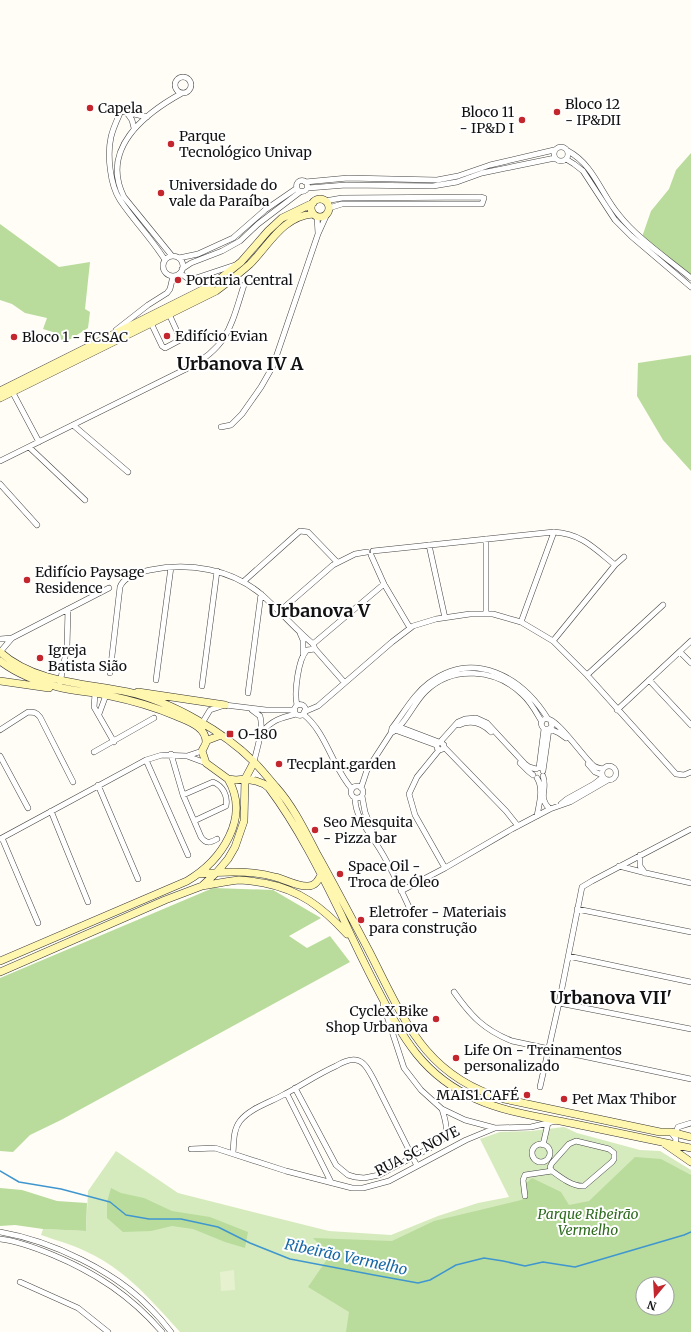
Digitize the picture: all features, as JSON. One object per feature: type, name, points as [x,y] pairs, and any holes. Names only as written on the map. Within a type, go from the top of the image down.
[{"type":"street","points":[[173,98],[176,88],[175,83],[178,78],[184,76],[189,78],[191,88],[187,92],[173,98],[147,116],[134,128],[121,150],[117,162],[117,173],[119,186],[124,197],[172,256],[179,258],[198,254],[233,238],[265,210],[298,190],[304,192],[308,188],[346,185],[433,186],[457,182],[482,173],[555,158],[560,161],[566,159]]},
{"type":"street","points":[[176,88],[182,93]]},
{"type":"street","points":[[147,116],[121,111],[114,124],[110,139],[110,168],[115,189],[120,200],[157,247],[165,260]]},
{"type":"street","points":[[127,113],[132,120],[134,128]]},
{"type":"street","points":[[298,190],[297,184],[300,182],[348,178],[437,180],[458,176],[490,165],[554,150],[560,146],[585,163],[626,224],[691,278]]},
{"type":"street","points":[[554,150],[553,154],[555,158]]},
{"type":"street","points":[[566,159],[568,156],[568,151]]},
{"type":"street","points":[[566,159],[583,171],[609,213],[618,223],[691,287]]},
{"type":"street","points":[[305,182],[308,184],[308,188]]},
{"type":"street","points":[[105,338],[144,308],[167,293],[170,289],[173,276],[191,262],[222,251],[240,241],[298,190]]},
{"type":"street","points":[[0,391],[105,338],[214,288],[241,262],[268,231],[282,218],[320,200],[325,201],[342,198],[484,198],[480,204],[342,204],[328,211],[323,217],[315,215],[299,218],[290,222],[280,230],[251,263],[237,276],[169,314],[0,398]]},
{"type":"street","points":[[221,427],[231,425],[242,414],[261,387],[273,366],[318,234],[328,211],[325,201]]},
{"type":"street","points":[[313,203],[311,209],[315,215],[318,234]]},
{"type":"street","points":[[172,256],[165,260],[163,265],[164,271],[173,276]]},
{"type":"street","points":[[179,258],[182,263],[181,271],[187,278],[193,279],[214,273],[241,262]]},
{"type":"street","points":[[0,461],[188,368],[211,353],[227,333],[244,285]]},
{"type":"street","points":[[151,323],[162,346],[165,348],[180,340],[169,314]]},
{"type":"street","points":[[12,393],[39,442]]},
{"type":"street","points":[[73,425],[128,472]]},
{"type":"street","points":[[29,447],[86,500]]},
{"type":"street","points":[[0,484],[37,525]]},
{"type":"street","points":[[243,582],[300,531],[308,532],[337,562]]},
{"type":"street","points":[[521,622],[554,532]]},
{"type":"street","points":[[280,611],[337,562],[355,554],[554,532],[578,537],[595,548],[615,565]]},
{"type":"street","points":[[486,539],[486,614]]},
{"type":"street","points":[[429,545],[445,618]]},
{"type":"street","points":[[370,553],[384,584],[410,628]]},
{"type":"street","points":[[553,641],[615,565],[624,557]]},
{"type":"street","points":[[156,680],[171,567]]},
{"type":"street","points":[[110,673],[121,585],[124,581],[147,571],[171,567],[193,567],[217,572],[243,582],[261,594],[300,632],[344,682]]},
{"type":"street","points":[[202,686],[217,572]]},
{"type":"street","points":[[303,654],[307,650],[313,648],[384,584]]},
{"type":"street","points":[[109,588],[12,638],[0,652],[28,670],[61,680],[130,692],[157,701],[221,735],[254,762],[281,793],[302,826],[369,951],[389,993],[412,1032],[431,1056],[454,1076],[470,1086],[494,1096],[660,1132],[676,1132],[678,1127]]},
{"type":"street","points":[[248,693],[261,594]]},
{"type":"street","points":[[587,675],[663,605]]},
{"type":"street","points":[[59,688],[66,646],[68,609]]},
{"type":"street","points":[[300,632],[303,640],[303,654],[296,694],[296,709],[301,715],[304,711],[318,706],[344,682],[410,628],[436,619],[470,614],[493,614],[521,622],[553,641],[587,675],[676,774],[684,775],[691,772]]},
{"type":"street","points":[[0,639],[12,638]]},
{"type":"street","points":[[617,710],[691,641]]},
{"type":"street","points":[[680,652],[691,663]]},
{"type":"street","points":[[0,661],[13,670],[59,688]]},
{"type":"street","points":[[401,891],[550,809],[570,802],[615,776],[615,769],[609,766],[603,769],[597,768],[590,763],[562,730],[550,721],[531,696],[511,680],[488,670],[465,669],[449,672],[428,684],[412,700],[371,764],[361,788],[367,816],[379,847],[401,891],[410,909]]},
{"type":"street","points":[[394,729],[418,699],[432,685],[453,676],[473,673],[489,675],[508,682],[517,689],[529,701],[542,722],[541,725],[547,729],[559,733],[595,772],[608,780]]},
{"type":"street","points":[[649,680],[691,725]]},
{"type":"street","points":[[0,681],[106,695],[139,702],[201,725]]},
{"type":"street","points":[[130,692],[141,692],[248,708],[274,710],[296,709],[304,711],[315,725],[345,780],[352,789],[351,794],[355,798],[357,812],[379,847]]},
{"type":"street","points":[[95,694],[94,707],[114,742]]},
{"type":"street","points":[[99,714],[106,695]]},
{"type":"street","points":[[206,742],[201,725],[210,710],[225,705]]},
{"type":"street","points":[[245,804],[245,779],[254,762],[261,733],[260,716],[248,708]]},
{"type":"street","points":[[261,733],[270,723],[296,709]]},
{"type":"street","points":[[0,730],[28,712],[34,712],[40,717],[73,782]]},
{"type":"street","points":[[94,752],[154,718]]},
{"type":"street","points":[[445,868],[415,815],[409,794],[417,777],[458,722],[465,719],[476,718],[487,723],[525,764],[540,771],[544,781],[543,799],[545,805],[550,809]]},
{"type":"street","points":[[542,722],[544,719],[550,721]]},
{"type":"street","points":[[440,745],[458,726],[471,722],[477,722],[488,728],[528,771],[535,777],[540,778],[547,729],[552,726],[550,721]]},
{"type":"street","points":[[394,729],[440,745],[518,826]]},
{"type":"street","points":[[206,763],[202,751],[206,742],[221,735]]},
{"type":"street","points":[[187,756],[202,751]]},
{"type":"street","points":[[171,754],[183,795],[201,837],[204,841],[211,842],[217,839]]},
{"type":"street","points":[[0,961],[187,881],[199,874],[220,852],[232,829],[236,801],[234,790],[228,779],[206,763],[187,756],[171,754],[154,757],[98,785],[1,838],[38,923]]},
{"type":"street","points":[[0,756],[28,808]]},
{"type":"street","points":[[146,760],[188,855]]},
{"type":"street","points":[[561,804],[594,784],[602,776],[603,769]]},
{"type":"street","points":[[537,816],[540,786],[533,772],[540,771]]},
{"type":"street","points":[[228,779],[245,779],[264,784],[277,799],[295,827],[321,875],[398,1028],[413,1051],[425,1064],[450,1084],[467,1095],[485,1103],[557,1121],[691,1148]]},
{"type":"street","points":[[202,886],[228,859],[237,841],[244,821],[247,789],[256,781]]},
{"type":"street","points":[[183,795],[213,782],[222,788],[226,798],[226,806],[194,821]]},
{"type":"street","points":[[98,785],[138,879]]},
{"type":"street","points":[[352,789],[356,786],[361,788]]},
{"type":"street","points":[[355,798],[362,796]]},
{"type":"street","points":[[51,812],[88,902]]},
{"type":"street","points":[[540,1087],[559,1003],[581,890],[585,885],[619,866],[691,829]]},
{"type":"street","points":[[685,832],[691,835]]},
{"type":"street","points":[[640,855],[640,866],[646,873]]},
{"type":"street","points":[[228,859],[235,871]]},
{"type":"street","points":[[619,866],[691,883]]},
{"type":"street","points":[[199,874],[235,871],[270,876],[308,886],[314,885],[321,875]]},
{"type":"street","points":[[0,972],[165,900],[202,886],[233,881],[248,880],[291,891],[327,913],[352,939]]},
{"type":"street","points":[[577,909],[691,932]]},
{"type":"street","points":[[568,956],[691,982]]},
{"type":"street","points":[[379,992],[404,1068],[421,1090],[442,1110],[465,1120],[495,1128],[531,1127],[557,1121]]},
{"type":"street","points":[[454,992],[469,1012],[488,1030],[512,1041],[548,1050],[691,1079]]},
{"type":"street","points":[[559,1003],[691,1029]]},
{"type":"street","points":[[233,1153],[236,1128],[241,1120],[250,1112],[286,1094],[337,1065],[358,1060],[366,1068],[374,1080],[417,1166]]},
{"type":"street","points":[[295,1088],[336,1166],[348,1175],[360,1178],[379,1175],[436,1145],[444,1137],[447,1129],[447,1124],[442,1110]]},
{"type":"street","points":[[286,1094],[331,1182]]},
{"type":"street","points":[[543,1144],[548,1123]]},
{"type":"street","points":[[660,1132],[691,1123]]},
{"type":"street","name":"RUA SC NOVE","points":[[191,1148],[216,1148],[286,1171],[357,1188],[363,1188],[383,1184],[482,1132],[495,1128]]},
{"type":"street","points":[[671,1132],[691,1137]]},
{"type":"street","points":[[671,1132],[676,1139],[675,1145]]},
{"type":"street","points":[[538,1173],[548,1162],[569,1144],[576,1141],[612,1150],[615,1156],[612,1162],[584,1186],[579,1187],[552,1171],[548,1162],[550,1152],[548,1147],[543,1144],[535,1146],[531,1152],[534,1160],[538,1162],[548,1162]]},
{"type":"street","points":[[661,1142],[691,1162]]},
{"type":"street","points":[[524,1196],[523,1178],[527,1174],[552,1171]]},
{"type":"street","points":[[357,1188],[360,1178]]},
{"type":"street","points":[[0,1232],[35,1240],[71,1255],[98,1269],[121,1283],[150,1308],[172,1332]]},
{"type":"street","points":[[0,1239],[9,1240],[38,1249],[93,1274],[122,1293],[145,1313],[162,1332]]},
{"type":"street","points":[[20,1282],[78,1308],[106,1331]]},
{"type":"green space","points":[[691,153],[691,276],[642,237],[651,211],[669,189],[676,170]]},
{"type":"green space","points":[[0,224],[59,267],[90,262],[85,309],[90,312],[88,328],[64,343],[56,333],[43,329],[47,318],[25,313],[12,304],[0,300]]},
{"type":"green space","points":[[691,355],[691,471],[663,440],[637,396],[638,363]]},
{"type":"green space","points":[[213,888],[273,890],[321,918],[289,936],[307,948],[330,936],[350,962],[61,1120],[30,1135],[13,1152],[0,1151],[0,978]]},
{"type":"green space","name":"Parque Ribeirão Vermelho","points":[[564,1127],[577,1133],[640,1150],[660,1151],[691,1170],[691,1326],[585,1332],[180,1332],[137,1286],[112,1266],[99,1258],[69,1244],[41,1235],[43,1229],[86,1231],[88,1191],[116,1151],[178,1193],[329,1231],[391,1235],[438,1216],[478,1203],[509,1197],[480,1139],[500,1132],[531,1131]]},
{"type":"green space","points":[[635,1157],[661,1159],[691,1175],[691,1332],[346,1332],[349,1312],[308,1287],[330,1255],[313,1238],[392,1241],[434,1221],[521,1200],[527,1197],[523,1186],[532,1178],[561,1192],[569,1205],[589,1201]]},
{"type":"green space","points":[[0,1188],[22,1190],[57,1201],[87,1203],[86,1231],[43,1229],[15,1225],[0,1226]]},
{"type":"green space","points":[[111,1188],[121,1193],[144,1198],[172,1211],[210,1217],[248,1232],[245,1248],[225,1242],[193,1229],[172,1226],[151,1231],[123,1232],[107,1218],[107,1202]]},
{"type":"green space","points":[[234,1270],[235,1290],[221,1291],[220,1272]]},
{"type":"waterway","name":"Ribeirão Vermelho","points":[[0,1171],[19,1182],[61,1189],[110,1202],[126,1215],[149,1219],[181,1219],[218,1227],[250,1243],[290,1259],[418,1283],[430,1280],[456,1265],[484,1258],[525,1266],[543,1262],[575,1267],[691,1232]]},
{"type":"place","name":"Capela","points":[[90,108]]},
{"type":"place","name":"Bloco 12 - IP&DII","points":[[557,112]]},
{"type":"place","name":"Bloco 11 - IP&D I","points":[[522,120]]},
{"type":"place","name":"Parque Tecnológico Univap","points":[[171,144]]},
{"type":"place","name":"Universidade do vale da Paraíba","points":[[161,193]]},
{"type":"place","name":"Portaria Central","points":[[178,280]]},
{"type":"place","name":"Edifício Evian","points":[[167,336]]},
{"type":"place","name":"Bloco 1 - FCSAC","points":[[14,337]]},
{"type":"place","name":"Edifício Paysage Residence","points":[[27,580]]},
{"type":"place","name":"Igreja Batista Sião","points":[[40,658]]},
{"type":"place","name":"O-180","points":[[230,734]]},
{"type":"place","name":"Tecplant.garden","points":[[279,764]]},
{"type":"place","name":"Seo Mesquita - Pizza bar","points":[[315,830]]},
{"type":"place","name":"Space Oil - Troca de Óleo","points":[[340,874]]},
{"type":"place","name":"Eletrofer - Materiais para construção","points":[[361,920]]},
{"type":"place","name":"CycleX Bike Shop Urbanova","points":[[436,1019]]},
{"type":"place","name":"Life On - Treinamentos personalizado","points":[[456,1058]]},
{"type":"place","name":"MAIS1.CAFÉ","points":[[527,1095]]},
{"type":"place","name":"Pet Max Thibor","points":[[564,1099]]},
{"type":"district","name":"Urbanova IV A","points":[[240,364]]},
{"type":"district","name":"Urbanova V","points":[[319,611]]},
{"type":"district","name":"Urbanova VII'","points":[[611,998]]}]
